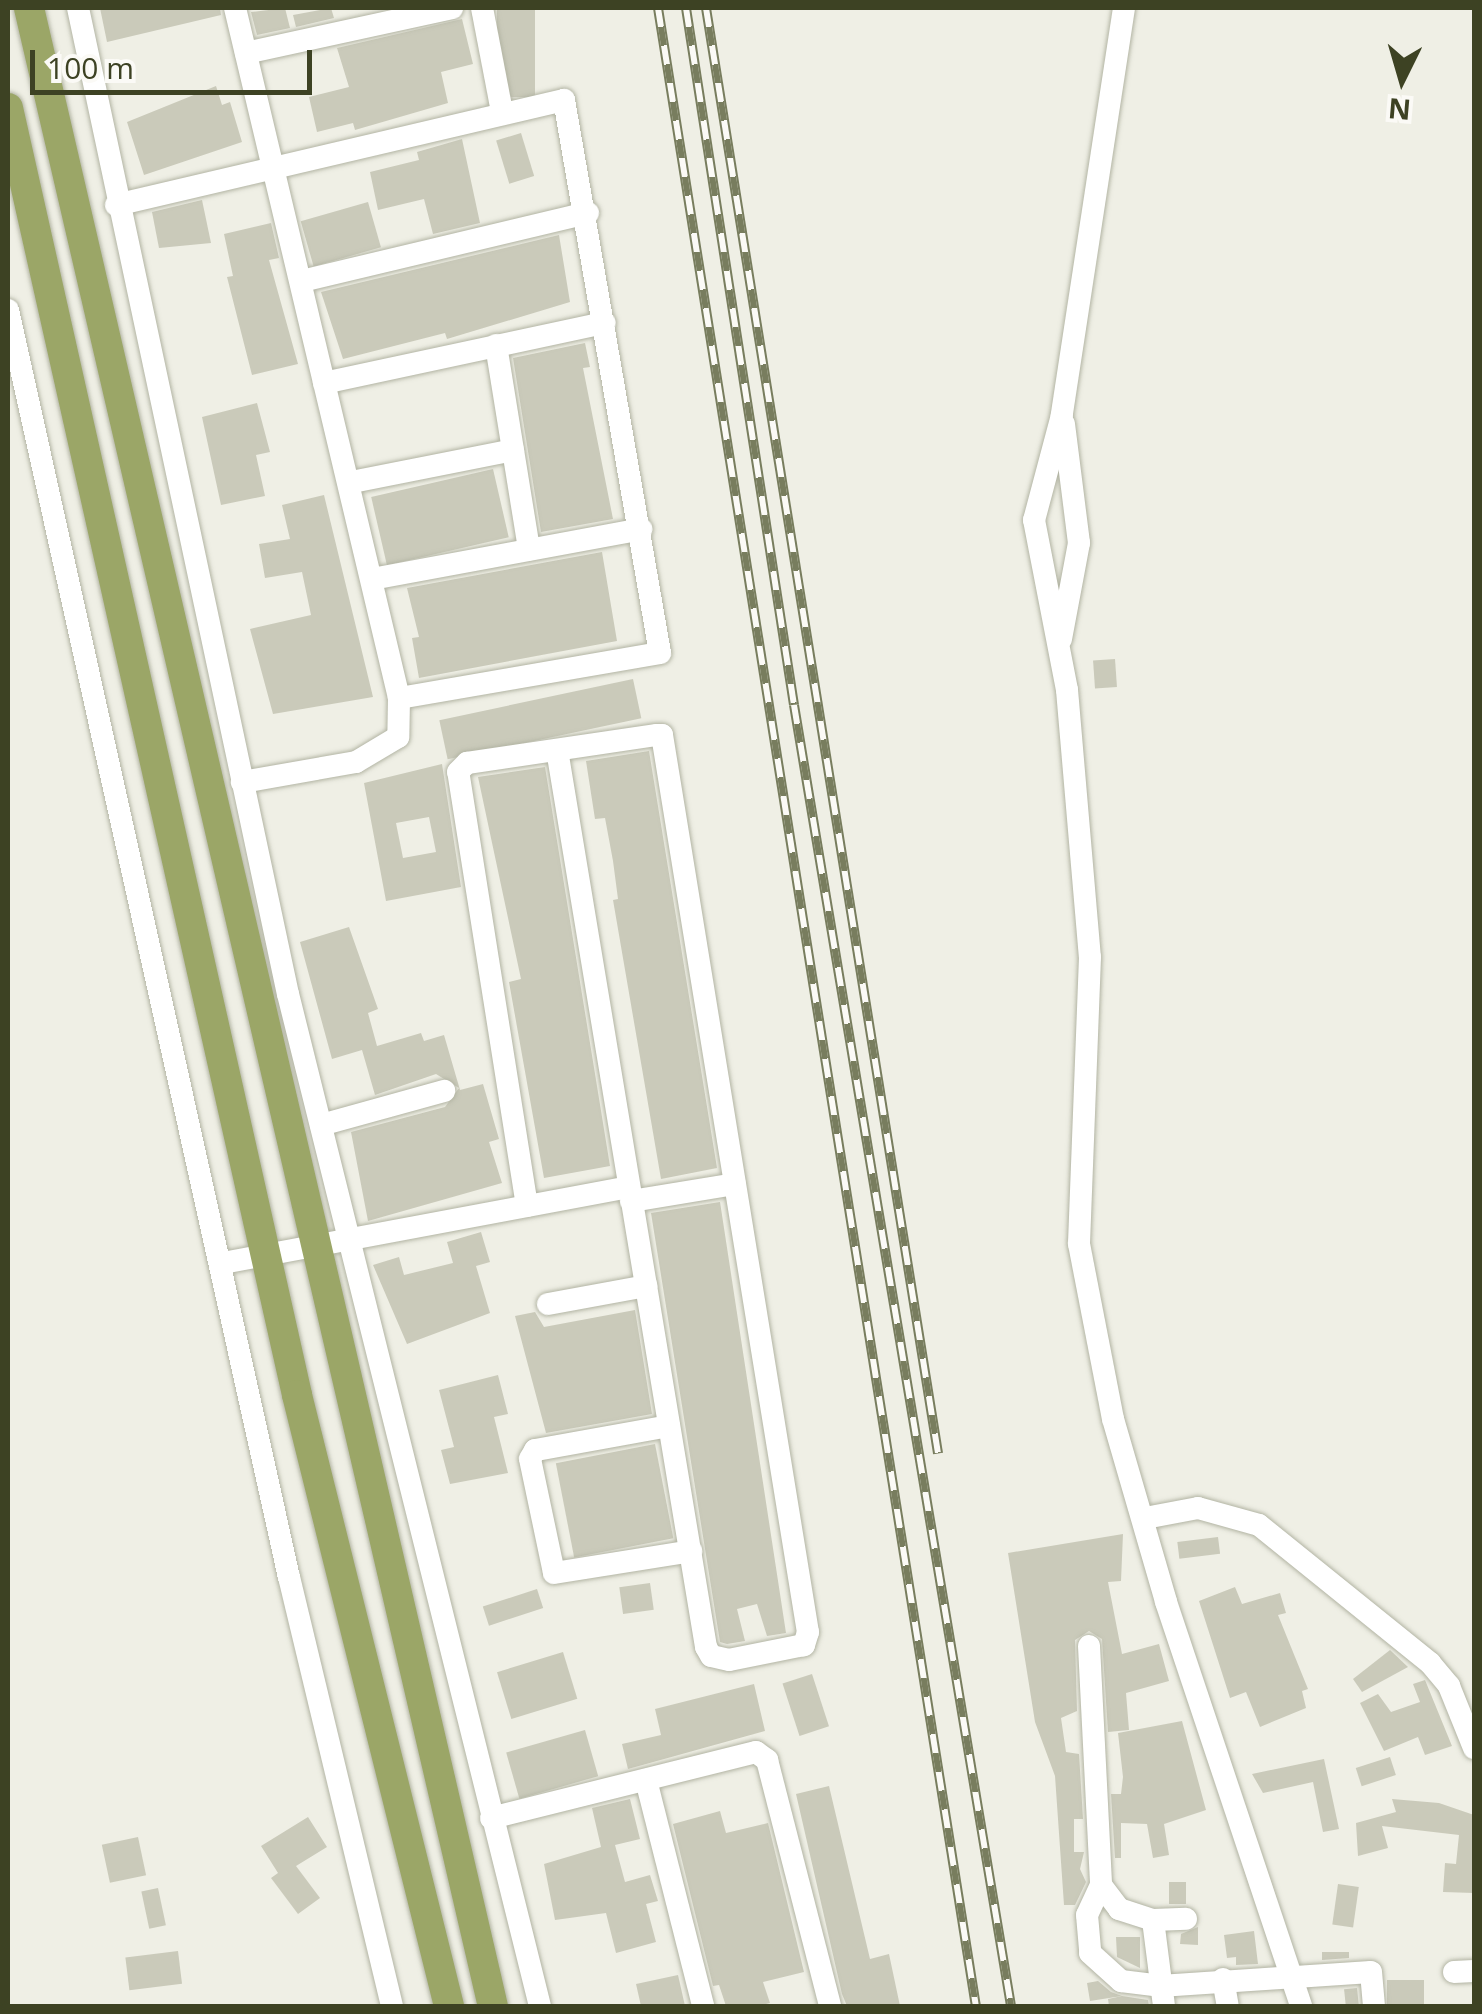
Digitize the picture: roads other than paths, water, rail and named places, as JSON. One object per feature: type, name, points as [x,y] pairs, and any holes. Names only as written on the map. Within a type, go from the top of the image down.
[{"type":"main road","points":[[29,8],[312,1246],[494,2006]]},
{"type":"main road","points":[[8,108],[267,1254],[448,2006]]},
{"type":"street","points":[[78,8],[116,205],[320,1125],[540,2006]]},
{"type":"street","points":[[234,8],[324,384],[352,482],[399,698],[398,737],[356,762],[242,782]]},
{"type":"street","points":[[246,53],[350,18],[452,8]]},
{"type":"street","points":[[482,8],[502,112]]},
{"type":"street","points":[[1124,8],[1062,415],[1034,520],[1060,647],[1090,957],[1079,1244],[1113,1419],[1145,1518],[1166,1602],[1254,1876],[1296,1977],[1301,2006]]},
{"type":"street","points":[[116,205],[564,100],[588,213],[660,653],[399,698]]},
{"type":"street","points":[[302,281],[588,213]]},
{"type":"street","points":[[8,310],[392,2006]]},
{"type":"street","points":[[324,384],[605,322]]},
{"type":"street","points":[[496,344],[529,549]]},
{"type":"street","points":[[1060,647],[1079,542],[1062,415]]},
{"type":"street","points":[[352,482],[513,450]]},
{"type":"street","points":[[372,578],[641,529]]},
{"type":"street","points":[[526,1206],[458,772],[467,763],[658,735],[665,739],[808,1640],[798,1648],[729,1660],[711,1656],[556,750]]},
{"type":"street","points":[[320,1125],[444,1091]]},
{"type":"street","points":[[222,1262],[350,1242],[526,1206],[735,1184]]},
{"type":"street","points":[[548,1304],[646,1286]]},
{"type":"street","points":[[670,1426],[535,1450],[530,1458],[554,1573],[691,1551]]},
{"type":"street","points":[[1145,1518],[1198,1508],[1258,1526],[1430,1663],[1449,1686],[1474,1748]]},
{"type":"street","points":[[1089,1646],[1100,1885],[1087,1915],[1090,1953],[1121,1982],[1162,1996],[1224,1980],[1370,1972],[1374,2006]]},
{"type":"street","points":[[492,1818],[756,1752],[767,1760],[830,2006]]},
{"type":"street","points":[[646,1780],[703,2006]]},
{"type":"street","points":[[1100,1885],[1120,1910],[1154,1920],[1186,1919]]},
{"type":"street","points":[[1154,1920],[1162,1996]]},
{"type":"street","points":[[1224,1980],[1228,2006]]},
{"type":"street","points":[[1121,1982],[1126,2006]]},
{"type":"railway","points":[[658,8],[976,2006]]},
{"type":"railway","points":[[686,8],[794,705],[1011,2006]]},
{"type":"railway","points":[[706,8],[938,1454]]}]
